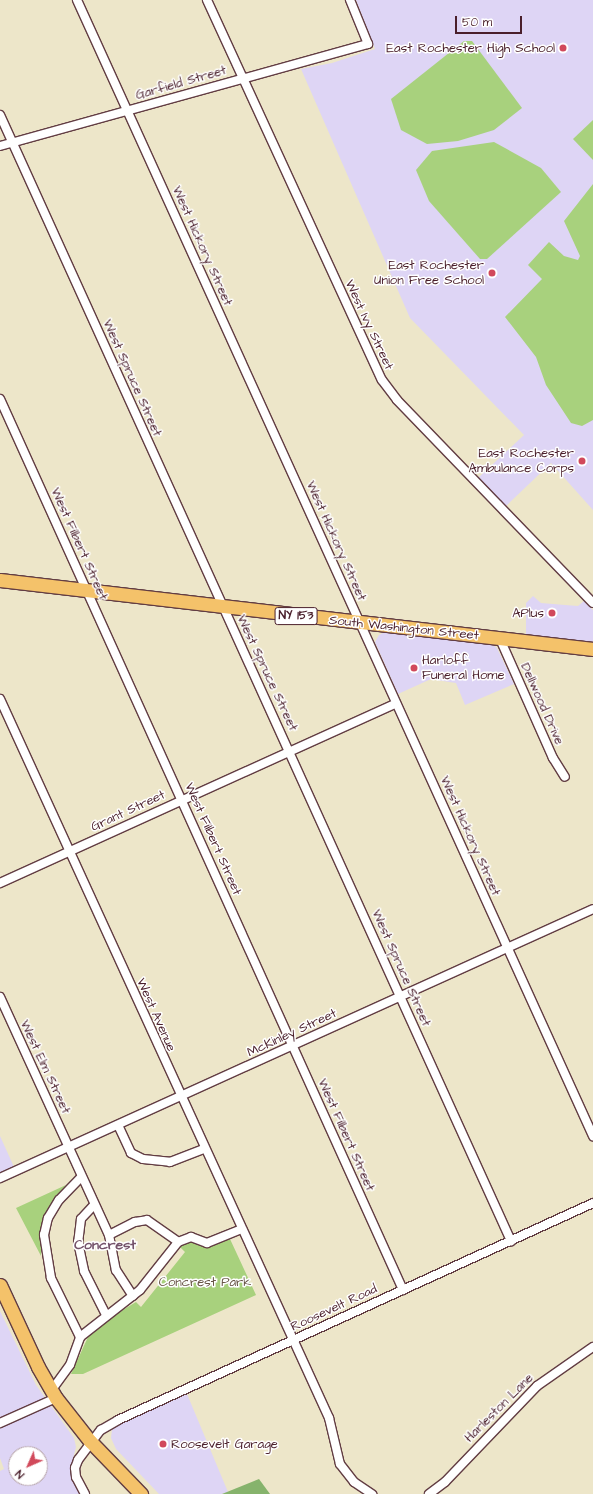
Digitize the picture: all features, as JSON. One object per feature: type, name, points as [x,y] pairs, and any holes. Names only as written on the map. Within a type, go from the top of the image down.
[{"type":"main road","name":"South Washington Street","points":[[0,580],[224,608],[593,649]]},
{"type":"main road","points":[[0,1286],[54,1394],[90,1441],[141,1494]]},
{"type":"street","name":"West Hickory Street","points":[[77,0],[593,1136]]},
{"type":"street","name":"West Ivy Street","points":[[207,0],[373,362],[389,390],[593,603]]},
{"type":"street","name":"Garfield Street","points":[[0,146],[368,44],[350,0]]},
{"type":"street","name":"West Spruce Street","points":[[0,115],[290,751],[511,1241]]},
{"type":"street","name":"West Filbert Street","points":[[0,399],[403,1290]]},
{"type":"street","name":"Dellwood Drive","points":[[500,639],[553,758],[565,777]]},
{"type":"street","name":"West Avenue","points":[[0,699],[292,1341]]},
{"type":"street","name":"Grant Street","points":[[0,883],[396,702]]},
{"type":"street","name":"McKinley Street","points":[[0,1178],[593,909]]},
{"type":"street","name":"West Elm Street","points":[[0,997],[81,1177],[109,1235],[116,1270],[133,1296]]},
{"type":"street","points":[[118,1125],[136,1157],[170,1162],[204,1149]]},
{"type":"street","points":[[80,1337],[51,1278],[44,1234],[48,1218],[58,1200],[81,1177]]},
{"type":"street","name":"Roosevelt Road","points":[[90,1441],[102,1430],[118,1420],[593,1203]]},
{"type":"street","points":[[94,1205],[81,1219],[78,1242],[84,1271],[106,1315]]},
{"type":"street","points":[[109,1235],[135,1222],[147,1220],[178,1242]]},
{"type":"street","points":[[0,1422],[54,1394],[70,1365],[80,1337],[106,1315],[133,1296],[178,1242],[191,1237],[207,1243],[241,1229]]},
{"type":"street","points":[[292,1341],[329,1418],[340,1464],[354,1482],[372,1494]]},
{"type":"street","name":"Harleston Lane","points":[[429,1494],[445,1482],[537,1386],[593,1347]]},
{"type":"street","points":[[85,1494],[75,1468],[90,1441]]},
{"type":"shaded area","name":"East Rochester Union Free School","points":[[356,0],[593,0],[593,510],[551,463],[506,506],[478,478],[524,435],[410,318],[301,69],[332,63],[375,49]]},
{"type":"shaded area","points":[[533,596],[541,603],[578,606],[584,601],[593,610],[593,644],[526,637],[526,603]]},
{"type":"shaded area","points":[[387,631],[490,643],[497,648],[514,684],[465,705],[456,683],[431,679],[398,694],[375,642],[379,635]]},
{"type":"shaded area","points":[[0,1136],[14,1167],[0,1173]]},
{"type":"shaded area","points":[[0,1311],[36,1385],[74,1438],[76,1447],[70,1471],[80,1494],[0,1494],[0,1471],[4,1469],[0,1458]]},
{"type":"shaded area","points":[[187,1394],[228,1492],[222,1494],[159,1494],[116,1449],[111,1438],[112,1429],[116,1426]]},
{"type":"green space","points":[[464,41],[472,41],[522,108],[494,130],[458,141],[427,144],[401,130],[391,99]]},
{"type":"green space","points":[[593,120],[593,160],[573,139]]},
{"type":"green space","points":[[494,142],[541,168],[561,192],[487,259],[480,259],[429,201],[416,170],[432,151]]},
{"type":"green space","points":[[593,184],[593,420],[582,426],[571,423],[546,385],[536,357],[505,317],[542,279],[528,265],[549,242],[564,256],[578,260],[580,256],[564,221]]},
{"type":"green space","points":[[66,1185],[44,1216],[41,1232],[41,1256],[16,1208]]},
{"type":"green space","name":"Concrest Park","points":[[230,1239],[256,1295],[83,1374],[71,1374],[88,1337],[108,1319],[136,1302],[141,1307],[185,1252],[180,1247],[184,1243],[190,1242],[207,1248]]},
{"type":"green space","points":[[259,1479],[270,1494],[222,1494]]},
{"type":"place","name":"East Rochester High School","points":[[563,48]]},
{"type":"place","name":"East Rochester Union Free School","points":[[492,273]]},
{"type":"place","name":"East Rochester Ambulance Corps","points":[[582,461]]},
{"type":"place","name":"APlus","points":[[552,613]]},
{"type":"place","name":"Harloff Funeral Home","points":[[414,668]]},
{"type":"place","name":"Roosevelt Garage","points":[[163,1444]]},
{"type":"district","name":"Concrest","points":[[105,1245]]}]
